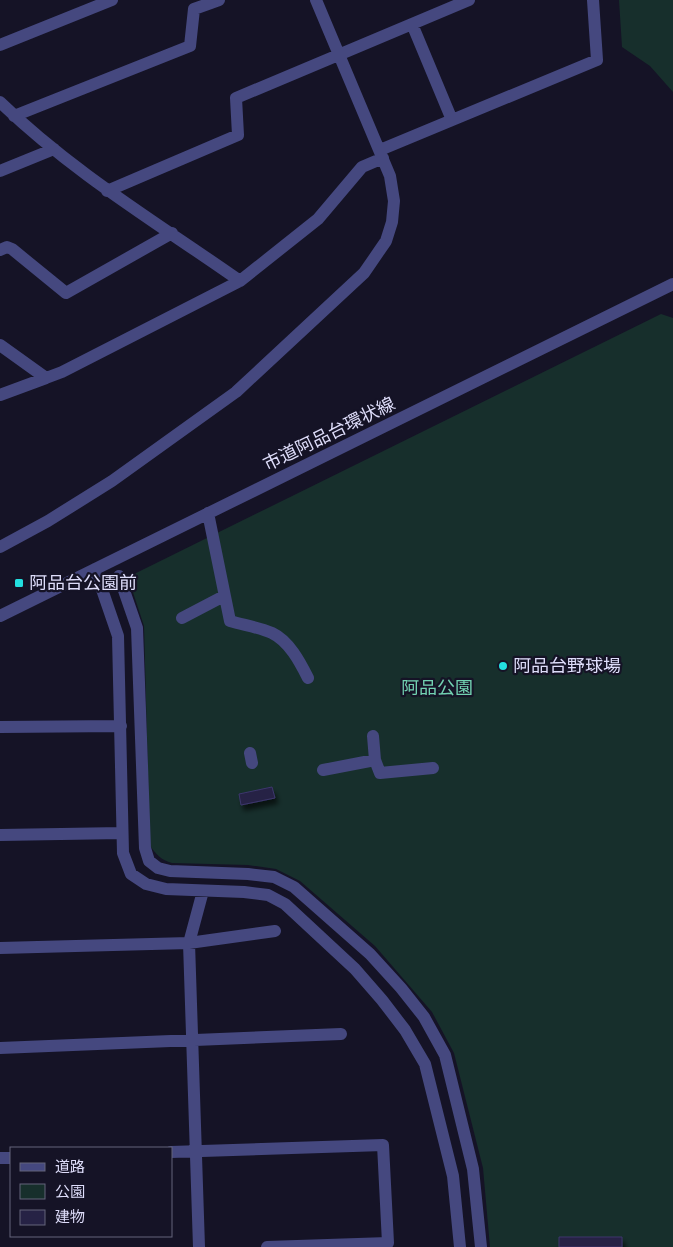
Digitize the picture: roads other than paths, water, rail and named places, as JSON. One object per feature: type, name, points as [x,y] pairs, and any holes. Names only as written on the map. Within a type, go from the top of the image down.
[{"type":"street","points":[[0,45],[112,0]]},
{"type":"street","points":[[14,116],[190,46],[194,9],[218,0]]},
{"type":"street","points":[[0,547],[48,521],[112,481],[236,392],[364,273],[386,241],[392,222],[394,201],[390,176],[316,0]]},
{"type":"street","points":[[107,191],[238,135],[236,98],[340,56],[469,0]]},
{"type":"street","points":[[0,395],[70,368],[240,281],[318,219],[362,167],[381,154],[452,120],[597,60],[593,0]]},
{"type":"street","points":[[412,24],[452,120]]},
{"type":"street","points":[[0,102],[14,116],[107,191],[172,233],[240,281]]},
{"type":"street","points":[[0,170],[54,149]]},
{"type":"street","points":[[0,250],[7,247],[12,249],[66,293],[172,233]]},
{"type":"street","name":"市道阿品台環状線","points":[[0,616],[673,284]]},
{"type":"street","points":[[0,344],[46,378]]},
{"type":"street","points":[[208,513],[230,621],[273,634],[290,648],[301,663],[308,678]]},
{"type":"street","points":[[95,569],[118,636],[123,853],[131,874],[146,884],[166,889],[244,892],[268,895],[285,904],[355,969],[405,1030],[425,1064],[454,1176],[460,1247]]},
{"type":"street","points":[[119,576],[137,628],[144,848],[149,861],[158,868],[170,871],[274,877],[294,887],[370,954],[401,988],[424,1016],[445,1055],[473,1169],[480,1247]]},
{"type":"street","points":[[182,618],[224,596]]},
{"type":"street","points":[[0,727],[121,726]]},
{"type":"street","points":[[373,736],[375,760],[380,773],[433,768]]},
{"type":"street","points":[[323,770],[375,760]]},
{"type":"street","points":[[0,835],[122,833]]},
{"type":"street","points":[[199,1247],[189,943],[204,891]]},
{"type":"street","points":[[0,948],[189,943],[275,932]]},
{"type":"street","points":[[0,1048],[341,1034]]},
{"type":"street","points":[[172,1152],[383,1145],[388,1243],[267,1247]]},
{"type":"place","name":"阿品台公園前","points":[[19,583]]},
{"type":"place","name":"阿品台野球場","points":[[503,666]]},
{"type":"park label","name":"阿品公園","points":[[437,688]]}]
